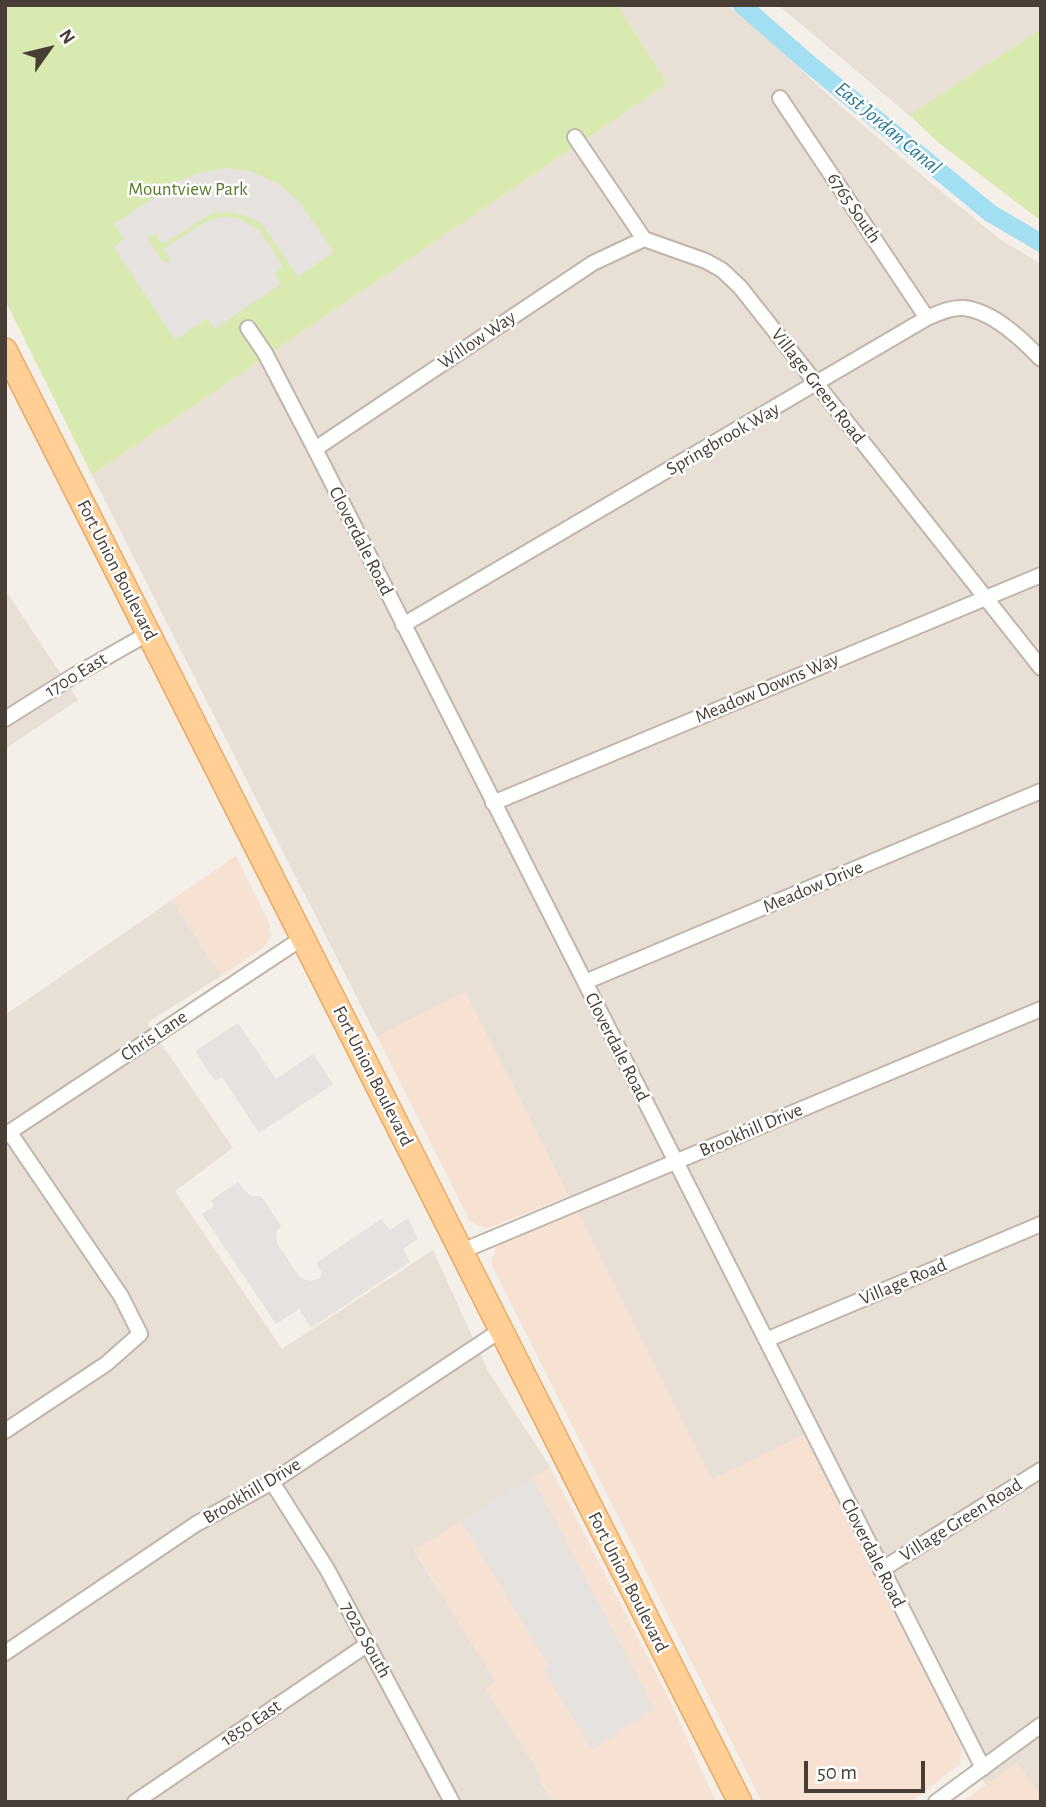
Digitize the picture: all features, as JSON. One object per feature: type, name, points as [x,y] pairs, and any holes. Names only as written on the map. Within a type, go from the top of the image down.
[{"type":"main road","name":"Fort Union Boulevard","points":[[5,350],[740,1802]]},
{"type":"street","name":"6765 South","points":[[780,97],[927,318]]},
{"type":"street","points":[[575,137],[644,239]]},
{"type":"street","name":"Village Green Road","points":[[644,239],[706,261],[722,270],[740,287],[1041,668]]},
{"type":"street","name":"Willow Way","points":[[315,449],[593,263],[644,239]]},
{"type":"street","name":"Springbrook Way","points":[[403,625],[927,318],[949,309],[964,308],[978,312],[1016,333],[1041,359]]},
{"type":"street","name":"Cloverdale Road","points":[[248,328],[265,353],[315,449],[983,1768]]},
{"type":"street","name":"Meadow Downs Way","points":[[493,803],[1041,575]]},
{"type":"street","name":"1700 East","points":[[5,719],[149,633]]},
{"type":"street","name":"Meadow Drive","points":[[585,982],[1041,792]]},
{"type":"street","name":"Chris Lane","points":[[8,1134],[304,937]]},
{"type":"street","name":"Brookhill Drive","points":[[462,1251],[1041,1009]]},
{"type":"street","points":[[5,1431],[106,1364],[140,1334],[121,1296],[8,1134]]},
{"type":"street","name":"Village Road","points":[[766,1340],[1041,1224]]},
{"type":"street","name":"Brookhill Drive","points":[[5,1653],[196,1524],[271,1482],[501,1330]]},
{"type":"street","name":"Village Green Road","points":[[881,1570],[1041,1470]]},
{"type":"street","name":"7020 South","points":[[271,1482],[327,1569],[453,1802]]},
{"type":"street","name":"1850 East","points":[[135,1802],[368,1644]]},
{"type":"street","points":[[936,1802],[1041,1725]]},
{"type":"shaded area","points":[[618,5],[726,5],[742,15],[837,103],[937,188],[1001,240],[1041,264],[1041,1797],[1017,1763],[986,1785],[962,1746],[804,1435],[712,1480],[465,992],[377,1037],[92,475],[667,84]]},
{"type":"shaded area","points":[[778,5],[1041,5],[1041,29],[909,115]]},
{"type":"shaded area","points":[[227,168],[253,172],[279,184],[299,201],[334,252],[298,277],[261,223],[232,212],[213,213],[162,244],[156,235],[150,235],[150,243],[163,262],[168,263],[170,259],[163,249],[196,228],[209,220],[239,218],[259,230],[283,266],[275,274],[280,284],[215,329],[206,319],[175,340],[114,247],[124,239],[114,224],[179,181],[199,173]]},
{"type":"shaded area","points":[[8,594],[78,700],[5,749],[5,596]]},
{"type":"shaded area","points":[[236,856],[269,922],[271,936],[264,947],[221,976],[172,900]]},
{"type":"shaded area","points":[[172,900],[221,976],[147,1023],[233,1148],[175,1191],[282,1349],[433,1250],[488,1371],[550,1467],[414,1551],[496,1681],[486,1688],[540,1774],[542,1784],[554,1802],[5,1802],[5,1015]]},
{"type":"shaded area","points":[[465,991],[569,1196],[488,1228],[470,1221],[377,1037]]},
{"type":"shaded area","points":[[238,1023],[276,1079],[313,1054],[333,1084],[259,1133],[222,1077],[215,1081],[195,1051]]},
{"type":"shaded area","points":[[238,1182],[250,1196],[261,1196],[281,1226],[276,1232],[277,1243],[299,1276],[305,1280],[320,1278],[322,1273],[316,1263],[381,1219],[390,1230],[408,1218],[418,1239],[403,1249],[410,1262],[311,1328],[299,1309],[276,1324],[202,1214],[214,1206],[211,1200]]},
{"type":"shaded area","points":[[578,1212],[712,1479],[804,1435],[962,1746],[960,1764],[911,1802],[762,1802],[491,1264],[496,1248],[501,1244]]},
{"type":"shaded area","points":[[550,1467],[669,1699],[716,1802],[554,1802],[542,1783],[540,1774],[485,1688],[496,1681],[414,1550]]},
{"type":"shaded area","points":[[532,1477],[654,1708],[592,1750],[543,1669],[548,1664],[461,1521]]},
{"type":"shaded area","points":[[1017,1762],[1041,1797],[1041,1802],[962,1802]]},
{"type":"green space","name":"Mountview Park","points":[[5,5],[618,5],[667,84],[92,475],[5,300]]},
{"type":"green space","points":[[1041,29],[1041,221],[939,143],[909,115]]},
{"type":"waterway","name":"East Jordan Canal","points":[[742,5],[990,213],[1041,243]]}]
